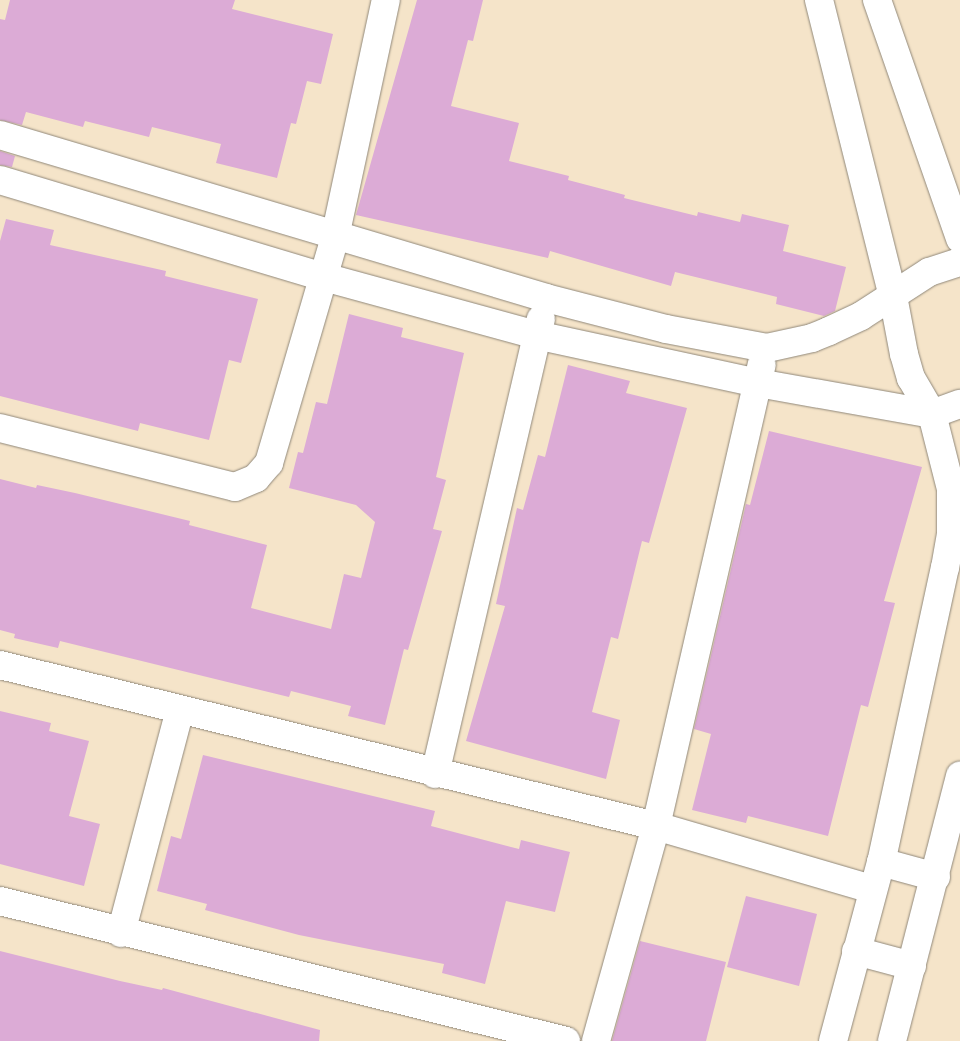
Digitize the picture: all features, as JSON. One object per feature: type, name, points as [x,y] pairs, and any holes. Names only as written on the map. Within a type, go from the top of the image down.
[{"type":"street","points":[[819,0],[912,378],[932,414],[951,489],[951,534],[881,862],[872,889],[833,1041]]},
{"type":"street","points":[[877,0],[960,239]]},
{"type":"street","points":[[0,428],[236,487],[256,478],[269,463],[335,237],[382,1]]},
{"type":"street","points":[[0,135],[335,237],[546,298],[666,329],[767,348],[812,338],[861,316],[929,272],[960,262]]},
{"type":"street","points":[[0,180],[324,277],[536,335],[758,384],[932,414],[960,404]]},
{"type":"street","points":[[435,774],[546,298]]},
{"type":"street","points":[[596,1041],[656,826],[767,348]]},
{"type":"street","points":[[0,665],[435,774],[656,826],[872,889]]},
{"type":"street","points":[[121,933],[180,710]]},
{"type":"street","points":[[892,1041],[936,877],[960,776]]},
{"type":"street","points":[[881,862],[936,877]]},
{"type":"street","points":[[0,901],[121,933],[566,1041]]},
{"type":"street","points":[[856,951],[912,966]]},
{"type":"building","points":[[10,0],[235,0],[232,9],[333,34],[321,84],[307,81],[296,124],[291,123],[277,178],[216,163],[221,144],[152,127],[149,137],[85,121],[83,127],[26,112],[22,125],[0,120],[0,19],[5,20]]},
{"type":"building","points":[[417,0],[483,0],[473,41],[468,40],[451,106],[519,123],[509,161],[569,176],[568,180],[625,195],[624,198],[697,216],[698,212],[740,222],[742,214],[789,225],[783,251],[846,267],[835,311],[824,316],[776,304],[777,297],[675,272],[671,286],[550,251],[548,258],[356,215]]},
{"type":"building","points":[[0,151],[15,156],[12,167],[0,165]]},
{"type":"building","points":[[6,219],[54,230],[50,245],[166,271],[165,276],[258,299],[241,363],[229,360],[209,440],[140,423],[138,431],[0,396],[0,241]]},
{"type":"building","points":[[349,314],[403,328],[401,337],[464,353],[436,477],[446,480],[433,529],[442,531],[408,650],[404,649],[385,725],[348,716],[351,706],[291,691],[289,697],[60,641],[58,648],[14,638],[15,634],[0,630],[0,479],[36,488],[37,485],[75,493],[190,521],[189,525],[267,545],[251,608],[331,629],[344,574],[361,578],[375,522],[356,505],[289,488],[298,452],[303,453],[316,402],[327,404]]},
{"type":"building","points":[[568,365],[630,381],[626,393],[687,408],[649,543],[642,541],[618,639],[611,637],[592,712],[620,720],[606,779],[466,741],[505,606],[496,604],[517,508],[523,510],[538,455],[545,457]]},
{"type":"building","points":[[769,431],[922,467],[884,601],[895,603],[868,707],[861,705],[828,836],[748,816],[746,823],[692,810],[711,734],[694,729],[746,504],[750,505]]},
{"type":"building","points":[[0,711],[51,723],[49,731],[89,741],[69,816],[100,824],[84,886],[0,864]]},
{"type":"building","points":[[203,755],[435,811],[431,826],[519,849],[521,840],[570,852],[555,912],[506,901],[485,984],[442,973],[444,964],[299,935],[205,910],[207,904],[157,891],[171,836],[181,839]]},
{"type":"building","points":[[746,896],[817,914],[799,986],[727,967]]},
{"type":"building","points":[[640,941],[726,962],[706,1041],[612,1041]]},
{"type":"building","points":[[0,951],[120,981],[162,990],[163,988],[320,1030],[319,1041],[0,1041]]}]
